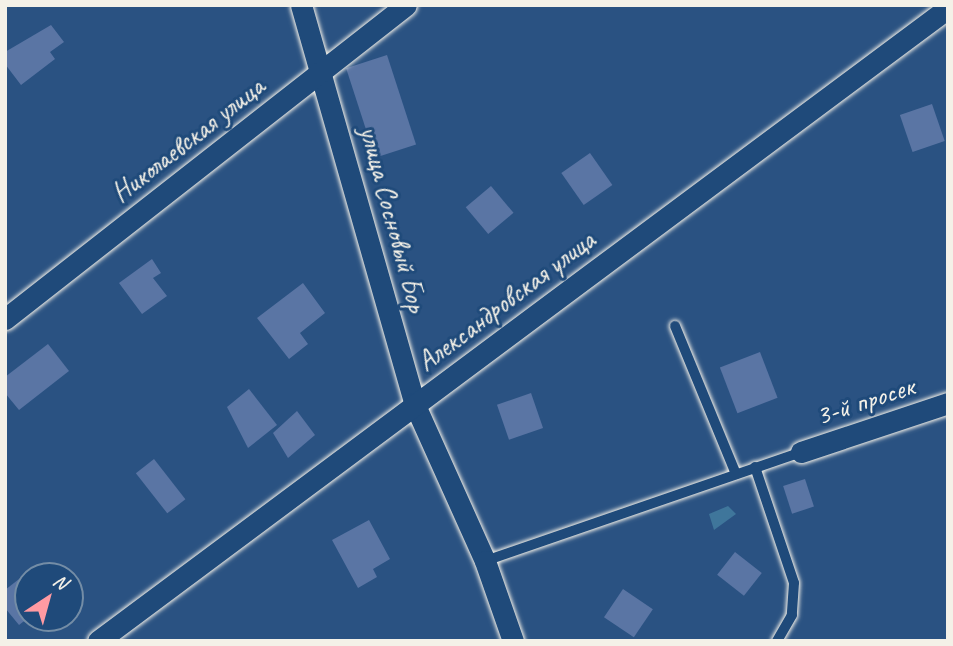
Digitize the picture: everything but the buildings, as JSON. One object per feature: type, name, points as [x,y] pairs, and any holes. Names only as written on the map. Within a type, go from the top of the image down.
[{"type":"street","name":"улица Сосновый Бор","points":[[301,5],[324,69],[414,403],[485,561],[513,641]]},
{"type":"street","name":"Николаевская улица","points":[[5,318],[406,5]]},
{"type":"street","name":"Александровская улица","points":[[98,641],[414,403],[948,8]]},
{"type":"street","name":"3-й просек","points":[[801,452],[948,403]]},
{"type":"lane","points":[[675,326],[736,474]]},
{"type":"lane","points":[[485,561],[801,452]]},
{"type":"lane","points":[[755,467],[794,583],[792,615],[777,641]]},
{"type":"water","points":[[728,506],[736,514],[714,530],[709,514]]}]
